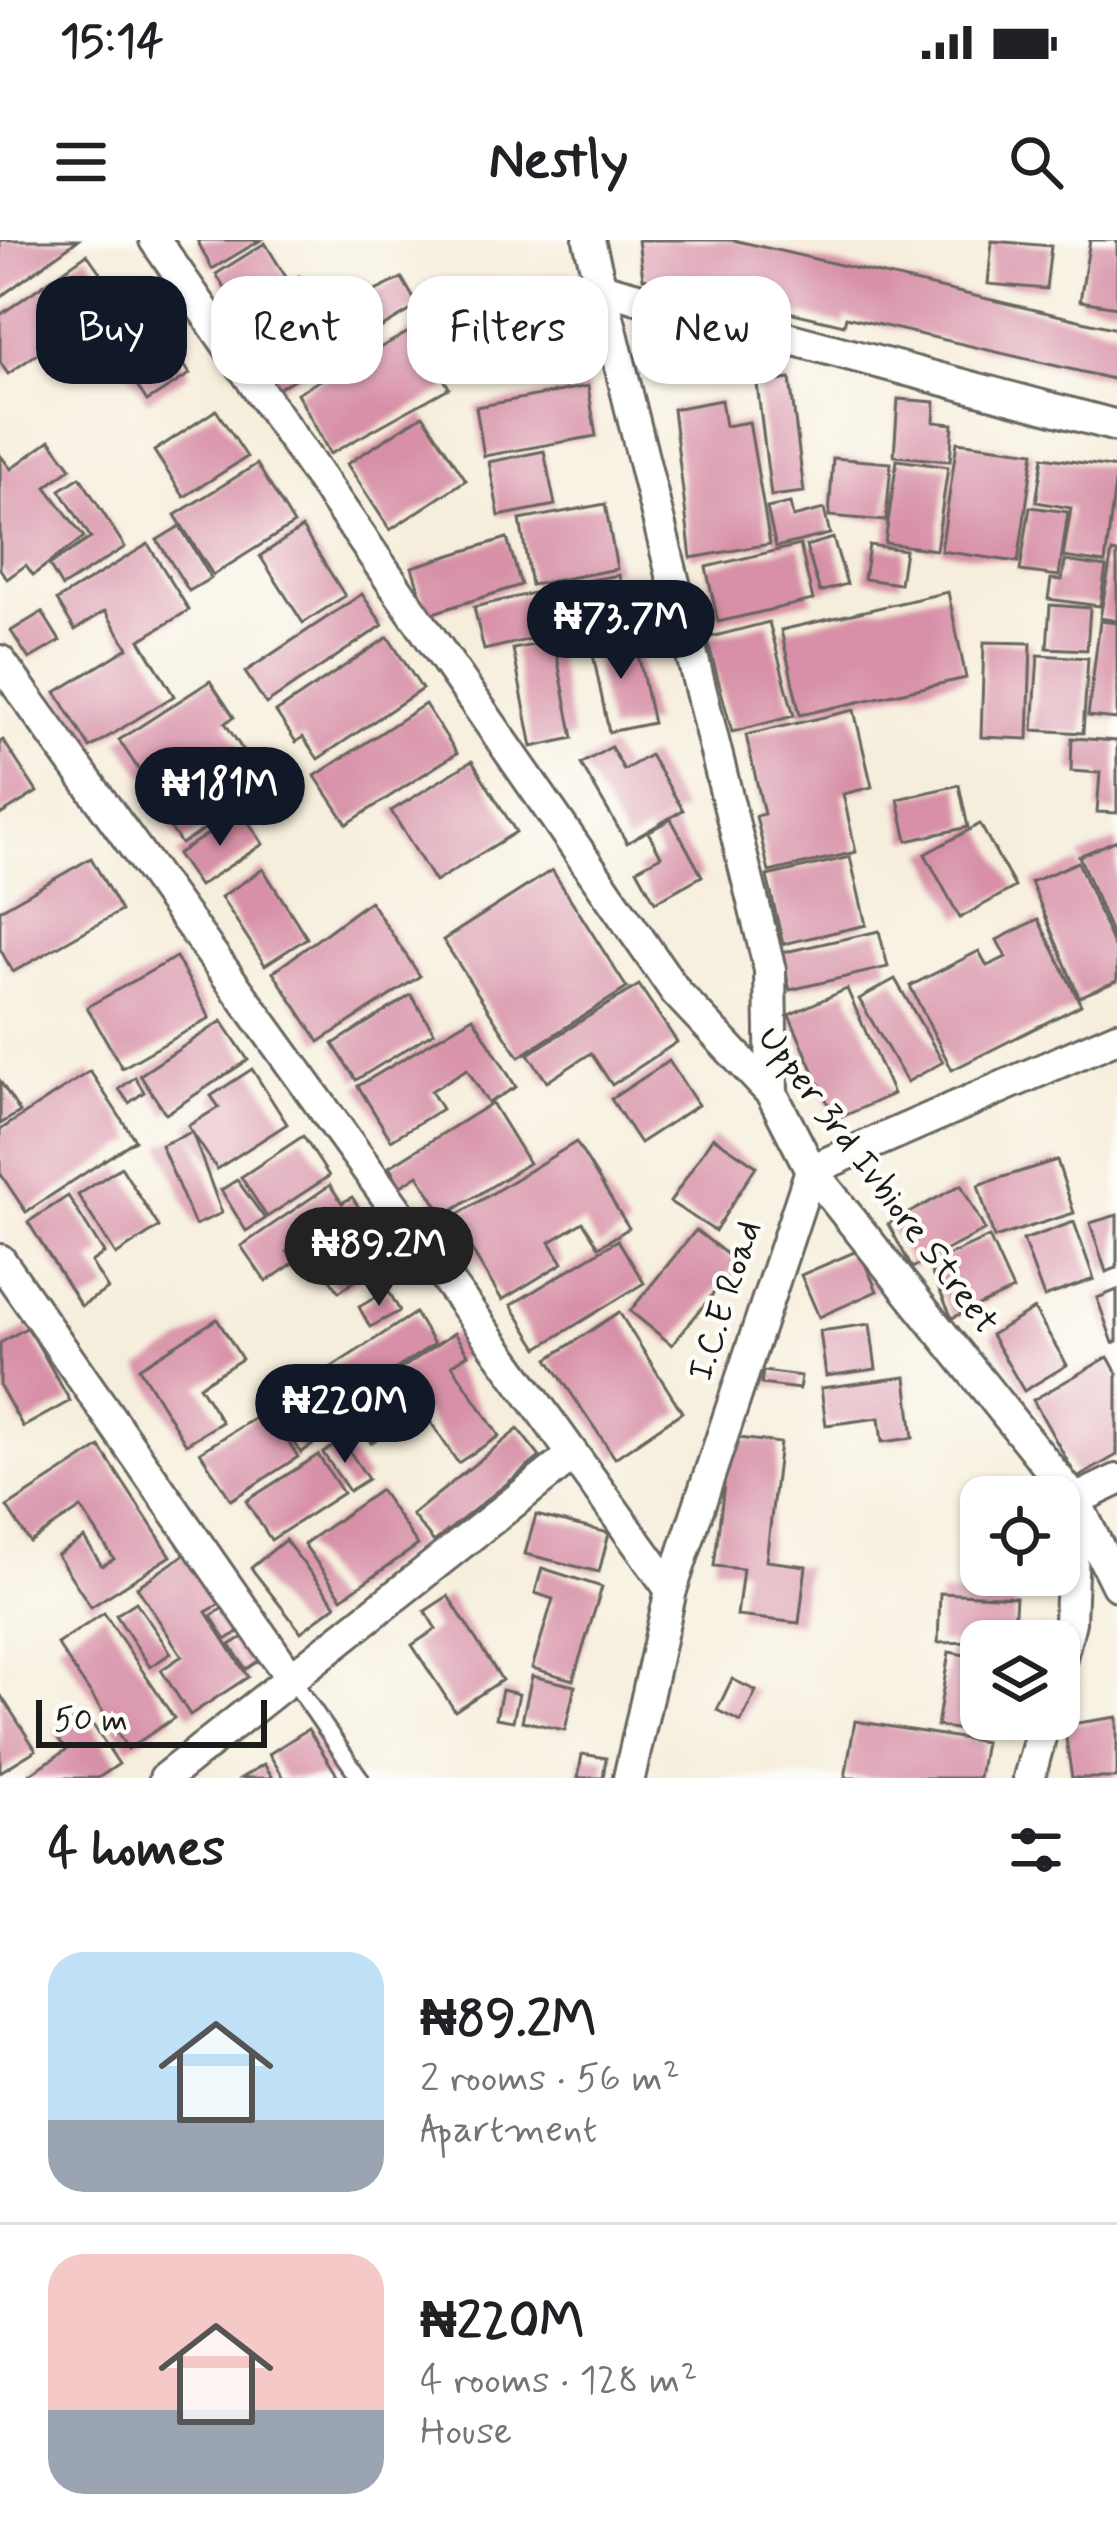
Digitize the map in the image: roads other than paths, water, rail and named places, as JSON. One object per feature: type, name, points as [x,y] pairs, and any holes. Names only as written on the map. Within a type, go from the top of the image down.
[{"type":"street","name":"Upper 3rd Ivbiore Street","points":[[154,240],[676,992],[772,1094],[811,1170],[1057,1476]]},
{"type":"street","points":[[589,240],[597,276]]},
{"type":"street","points":[[608,290],[1117,426]]},
{"type":"street","points":[[608,320],[770,970],[772,1094]]},
{"type":"street","points":[[0,661],[671,1590]]},
{"type":"street","points":[[811,1170],[1117,1037]]},
{"type":"street","name":"I.C.E Road","points":[[628,1778],[671,1590],[811,1170]]},
{"type":"street","points":[[0,1260],[291,1678]]},
{"type":"street","points":[[165,1778],[573,1455]]},
{"type":"street","points":[[1080,1498],[1117,1480]]},
{"type":"street","name":"Upper 3rd Ivbiore Street","points":[[1080,1508],[1117,1585]]},
{"type":"street","points":[[1029,1778],[1039,1740]]},
{"type":"lane","points":[[291,1678],[360,1778]]}]
